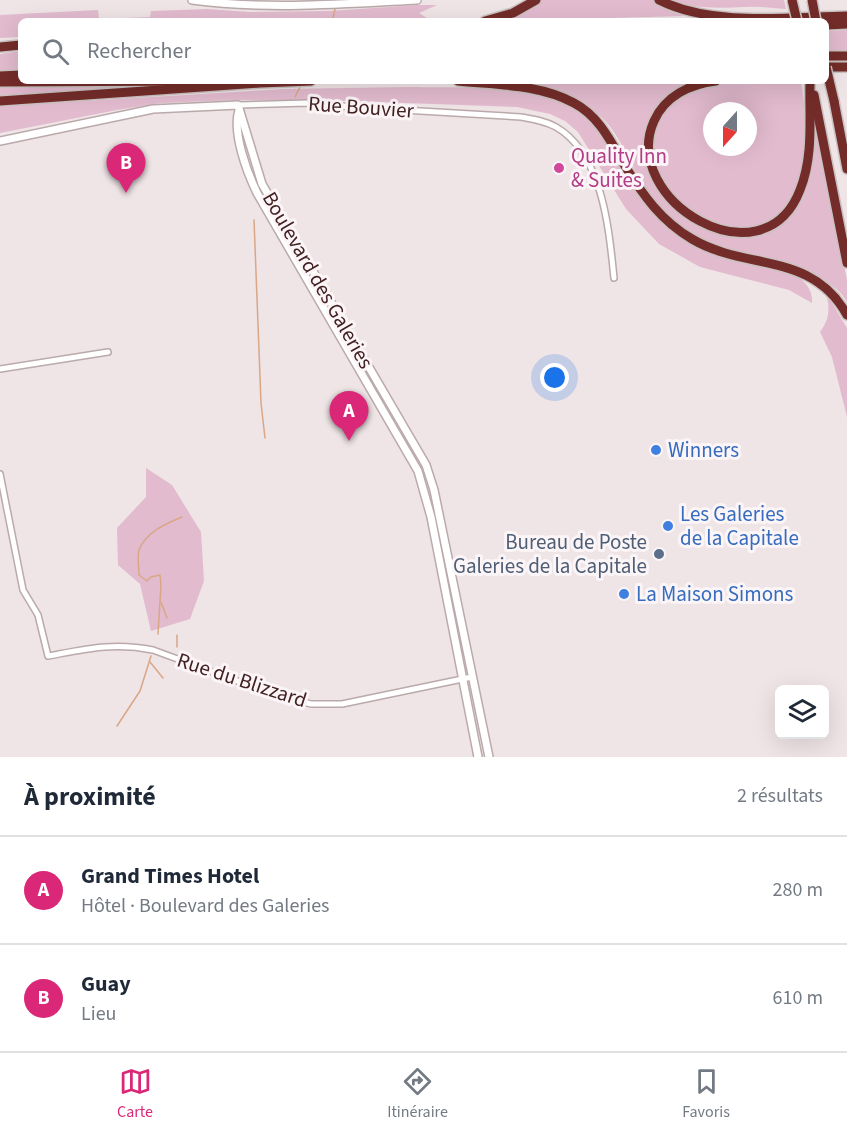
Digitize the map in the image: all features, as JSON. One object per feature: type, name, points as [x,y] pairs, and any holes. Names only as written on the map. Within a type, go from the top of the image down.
[{"type":"highway","points":[[496,18],[513,13],[536,0]]},
{"type":"highway","points":[[659,0],[676,9],[700,15],[734,18],[847,16]]},
{"type":"highway","points":[[792,0],[796,18]]},
{"type":"highway","points":[[812,0],[816,18]]},
{"type":"highway","points":[[817,18],[818,0]]},
{"type":"highway","points":[[829,25],[847,24]]},
{"type":"highway","points":[[0,47],[18,45]]},
{"type":"highway","points":[[829,56],[847,56]]},
{"type":"highway","points":[[829,67],[847,67]]},
{"type":"highway","points":[[0,76],[18,75]]},
{"type":"highway","points":[[829,80],[847,169]]},
{"type":"highway","points":[[0,82],[18,82]]},
{"type":"highway","points":[[0,101],[233,84]]},
{"type":"highway","points":[[482,84],[547,92],[579,106],[599,123],[655,210],[675,229],[710,248],[806,274],[822,283],[833,293],[847,315]]},
{"type":"highway","points":[[704,84],[685,89],[665,103],[657,113],[650,129],[647,147],[652,171],[667,193],[688,213],[721,231],[733,233],[759,231],[779,220],[788,211],[797,198],[806,171],[812,102]]},
{"type":"highway","points":[[810,84],[812,102],[847,263]]},
{"type":"street","points":[[192,0],[260,5],[417,0]]},
{"type":"street","name":"Rue Bouvier","points":[[0,141],[153,109],[327,104],[521,117],[548,123],[574,142],[598,186],[609,224],[614,278]]},
{"type":"street","name":"Boulevard des Galeries","points":[[239,107],[262,184],[426,465],[434,490],[489,757]]},
{"type":"street","name":"Boulevard des Galeries","points":[[239,107],[236,121],[248,174],[257,193],[418,471],[431,517],[478,757]]},
{"type":"street","points":[[0,369],[108,352]]},
{"type":"street","name":"Rue du Blizzard","points":[[0,474],[23,590],[38,615],[48,656],[114,645],[135,646],[153,650],[270,693],[311,704],[342,704],[472,677]]},
{"type":"shaded area","points":[[541,0],[653,0],[670,11],[684,16],[610,18],[506,18]]},
{"type":"shaded area","points":[[669,0],[784,0],[786,9],[706,7]]},
{"type":"shaded area","points":[[437,5],[419,13],[427,18],[124,18],[150,17],[151,11],[208,9],[249,12],[330,11]]},
{"type":"shaded area","points":[[98,10],[99,18],[18,18],[18,37],[0,38],[0,15]]},
{"type":"shaded area","points":[[847,30],[847,52],[829,52],[829,31]]},
{"type":"shaded area","points":[[18,51],[18,71],[0,72],[0,54]]},
{"type":"shaded area","points":[[526,84],[696,84],[655,111],[647,132],[647,156],[654,178],[667,199],[684,216],[705,228],[728,235],[751,235],[774,227],[798,206],[808,185],[815,126],[847,280],[847,302],[836,289],[821,278],[803,270],[704,242],[678,226],[656,204],[606,122],[589,107],[552,90]]},
{"type":"shaded area","points":[[722,84],[801,84],[806,125],[803,170],[794,197],[786,208],[772,220],[747,230],[719,226],[692,212],[661,180],[653,156],[656,125],[662,112],[671,102],[695,89]]},
{"type":"shaded area","points":[[0,86],[151,87],[0,96]]},
{"type":"shaded area","points":[[481,88],[537,95],[561,102],[582,113],[597,128],[641,198],[662,223],[675,234],[688,243],[717,255],[795,275],[808,286],[812,303],[789,290],[700,267],[659,244],[626,209],[578,132],[565,121],[550,114],[517,107],[322,100],[161,103],[0,133],[0,106],[284,89]]},
{"type":"shaded area","points":[[826,293],[847,328],[847,417],[832,357],[820,332],[826,323],[828,313]]},
{"type":"shaded area","points":[[146,468],[172,485],[201,532],[204,581],[190,619],[151,631],[140,584],[118,565],[117,528],[146,497]]},
{"type":"waterway","points":[[333,18],[335,9]]},
{"type":"waterway","points":[[295,97],[300,87]]},
{"type":"waterway","points":[[254,220],[261,403],[265,438]]},
{"type":"waterway","points":[[158,634],[160,575],[151,577],[147,581],[139,575],[138,553],[151,533],[182,517]]},
{"type":"waterway","points":[[161,602],[167,618]]},
{"type":"waterway","points":[[177,635],[177,647]]},
{"type":"waterway","points":[[117,726],[140,691],[151,656]]},
{"type":"waterway","points":[[150,662],[163,678]]},
{"type":"place","name":"Quality Inn & Suites","points":[[559,168]]},
{"type":"place","name":"Guay","points":[[126,193]]},
{"type":"place","name":"Grand Times Hotel","points":[[349,441]]},
{"type":"place","name":"Winners","points":[[656,450]]},
{"type":"place","name":"Les Galeries de la Capitale","points":[[668,526]]},
{"type":"place","name":"Bureau de Poste Galeries de la Capitale","points":[[659,554]]},
{"type":"place","name":"La Maison Simons","points":[[624,594]]}]
